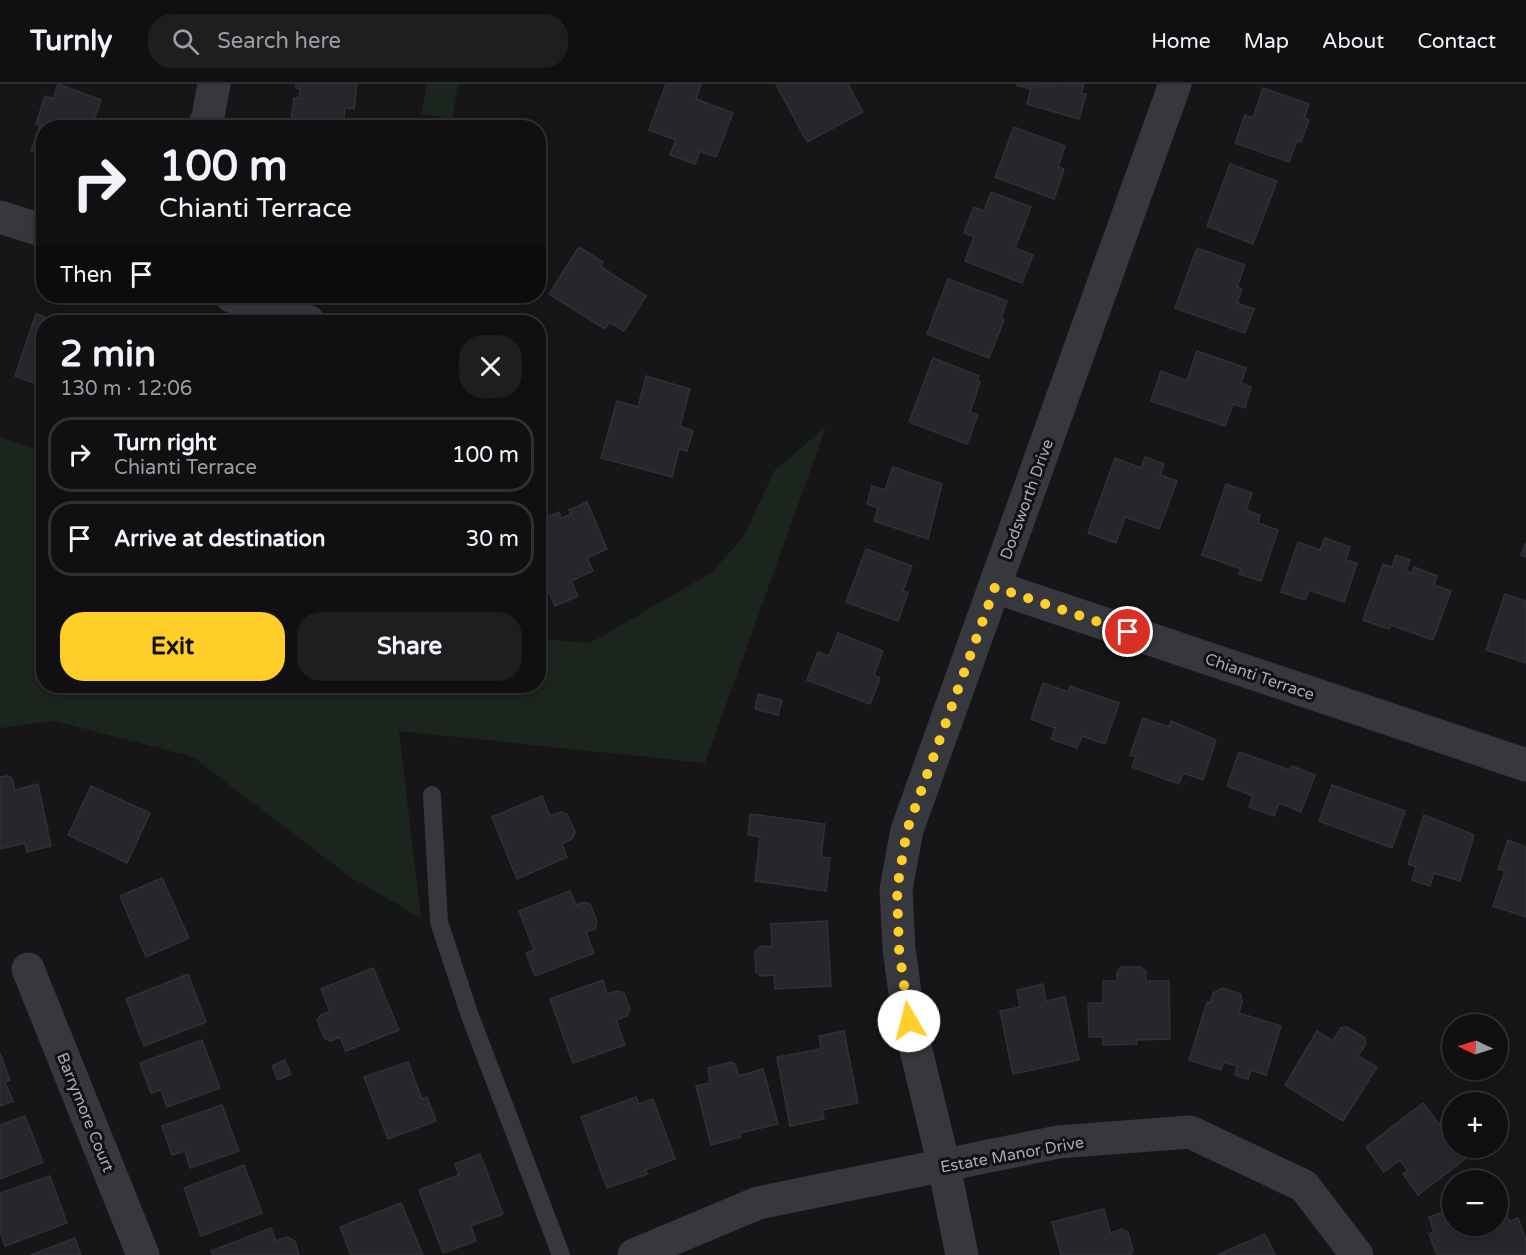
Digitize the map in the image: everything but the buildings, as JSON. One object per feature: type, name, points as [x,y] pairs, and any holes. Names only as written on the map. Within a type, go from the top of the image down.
[{"type":"street","points":[[207,120],[214,84]]},
{"type":"street","name":"Dodsworth Drive","points":[[962,1255],[944,1166],[909,1021],[899,949],[897,889],[907,830],[1175,84]]},
{"type":"street","points":[[0,217],[36,228]]},
{"type":"street","points":[[252,303],[288,315]]},
{"type":"street","name":"Chianti Terrace","points":[[995,587],[1526,765]]},
{"type":"street","name":"Barrymore Court","points":[[28,969],[143,1255]]},
{"type":"street","name":"Estate Manor Drive","points":[[634,1255],[758,1203],[1058,1142],[1190,1132],[1304,1186],[1357,1255]]},
{"type":"lane","points":[[432,795],[439,921],[469,1013],[561,1255]]},
{"type":"shaded area","points":[[427,84],[458,84],[452,119],[421,114]]},
{"type":"shaded area","points":[[826,427],[705,763],[399,731],[421,918],[350,877],[193,757],[55,721],[0,728],[0,437],[36,450],[36,693],[546,693],[546,640],[590,643],[711,573],[744,536],[774,471]]},
{"type":"route","points":[[909,1021],[899,949],[897,889],[907,830],[995,587],[1128,632]]}]
